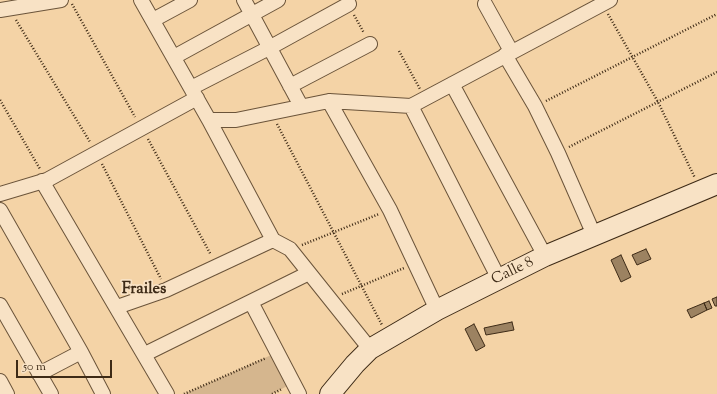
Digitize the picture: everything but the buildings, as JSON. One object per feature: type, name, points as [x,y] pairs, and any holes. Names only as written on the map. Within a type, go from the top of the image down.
[{"type":"street","points":[[0,10],[19,3],[58,0]]},
{"type":"street","points":[[141,0],[209,120],[273,240],[290,249],[370,349]]},
{"type":"street","points":[[153,20],[190,0]]},
{"type":"street","points":[[244,0],[302,106]]},
{"type":"street","points":[[174,57],[278,0]]},
{"type":"street","points":[[209,120],[236,120],[329,101],[411,106],[606,2]]},
{"type":"street","points":[[0,194],[45,181],[269,48],[349,4]]},
{"type":"street","points":[[485,4],[558,153],[594,235]]},
{"type":"street","points":[[290,86],[370,44]]},
{"type":"street","points":[[452,84],[545,256]]},
{"type":"street","points":[[329,101],[390,210],[414,264],[437,310]]},
{"type":"street","points":[[411,106],[499,278]]},
{"type":"street","points":[[45,181],[167,394]]},
{"type":"street","name":"Calle 8","points":[[330,394],[355,364],[370,349],[437,310],[545,256],[709,188]]},
{"type":"street","points":[[0,210],[81,352],[103,394]]},
{"type":"street","points":[[117,307],[166,290],[273,240]]},
{"type":"street","points":[[145,354],[309,273]]},
{"type":"street","points":[[251,302],[299,394]]},
{"type":"street","points":[[0,305],[51,394]]},
{"type":"street","points":[[39,374],[81,352]]},
{"type":"path","points":[[606,2],[633,57],[709,188]]},
{"type":"path","points":[[349,4],[370,44]]},
{"type":"path","points":[[535,106],[717,14]]},
{"type":"path","points":[[399,51],[425,98]]},
{"type":"path","points":[[558,153],[717,72]]},
{"type":"path","points":[[0,100],[45,181]]},
{"type":"path","points":[[271,113],[388,338]]},
{"type":"path","points":[[290,249],[390,210]]},
{"type":"path","points":[[330,299],[414,264]]},
{"type":"path","points":[[184,394],[278,352]]},
{"type":"shaded area","points":[[278,352],[293,383],[272,394],[184,394]]},
{"type":"district","name":"Frailes","points":[[144,290]]}]
